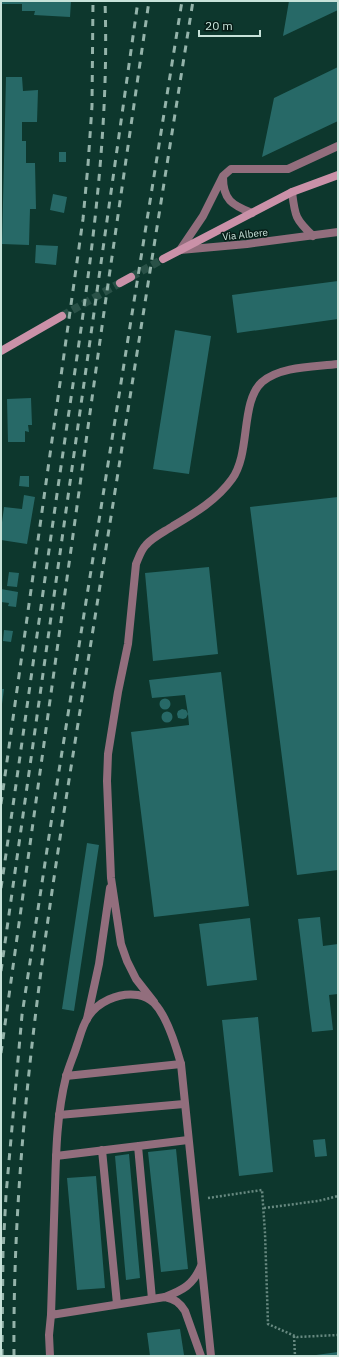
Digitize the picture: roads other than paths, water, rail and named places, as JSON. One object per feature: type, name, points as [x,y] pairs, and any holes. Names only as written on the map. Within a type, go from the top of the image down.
[{"type":"street","points":[[223,176],[231,169],[288,169],[338,146]]},
{"type":"street","name":"Via Albere","points":[[163,259],[292,192],[338,175]]},
{"type":"street","name":"Via Albere","points":[[223,176],[225,194],[237,207],[252,213]]},
{"type":"street","name":"Via Albere","points":[[180,250],[203,216],[223,176]]},
{"type":"street","points":[[292,192],[296,216],[300,224],[313,236]]},
{"type":"street","name":"Via Albere","points":[[180,250],[247,244],[338,232]]},
{"type":"street","points":[[120,283],[131,277]]},
{"type":"street","points":[[1,351],[62,316]]},
{"type":"street","points":[[211,1356],[178,1052],[164,1018],[136,979],[121,944],[111,878],[107,781],[108,754],[118,692],[128,644],[134,576],[140,553],[154,538],[202,509],[213,500],[232,479],[242,457],[249,409],[254,395],[261,383],[272,375],[284,370],[338,364]]},
{"type":"street","points":[[50,1356],[49,1335],[59,1116],[66,1076],[87,1019],[99,964],[111,878]]},
{"type":"street","points":[[87,1019],[95,1009],[114,997],[134,994],[143,996],[154,1003]]},
{"type":"street","points":[[66,1076],[180,1064]]},
{"type":"street","points":[[59,1116],[184,1104]]},
{"type":"street","points":[[56,1156],[188,1140]]},
{"type":"street","points":[[138,1146],[152,1299]]},
{"type":"street","points":[[102,1150],[117,1304]]},
{"type":"street","points":[[51,1315],[165,1297],[177,1292],[192,1282],[201,1266]]},
{"type":"street","points":[[165,1297],[176,1300],[185,1311],[201,1356]]},
{"type":"tunnel","points":[[131,277],[163,259]]},
{"type":"tunnel","points":[[62,316],[120,283]]},
{"type":"railway","points":[[1,804],[83,219],[92,106],[93,1]]},
{"type":"railway","points":[[1,888],[81,330],[95,221],[104,111],[106,56],[105,1]]},
{"type":"railway","points":[[1,971],[138,1]]},
{"type":"railway","points":[[1,1053],[104,312],[149,1]]},
{"type":"railway","points":[[2,1356],[3,1251],[6,1195],[22,1015],[58,777],[182,1]]},
{"type":"railway","points":[[14,1356],[15,1271],[19,1186],[26,1101],[46,932],[58,848],[193,1]]}]
